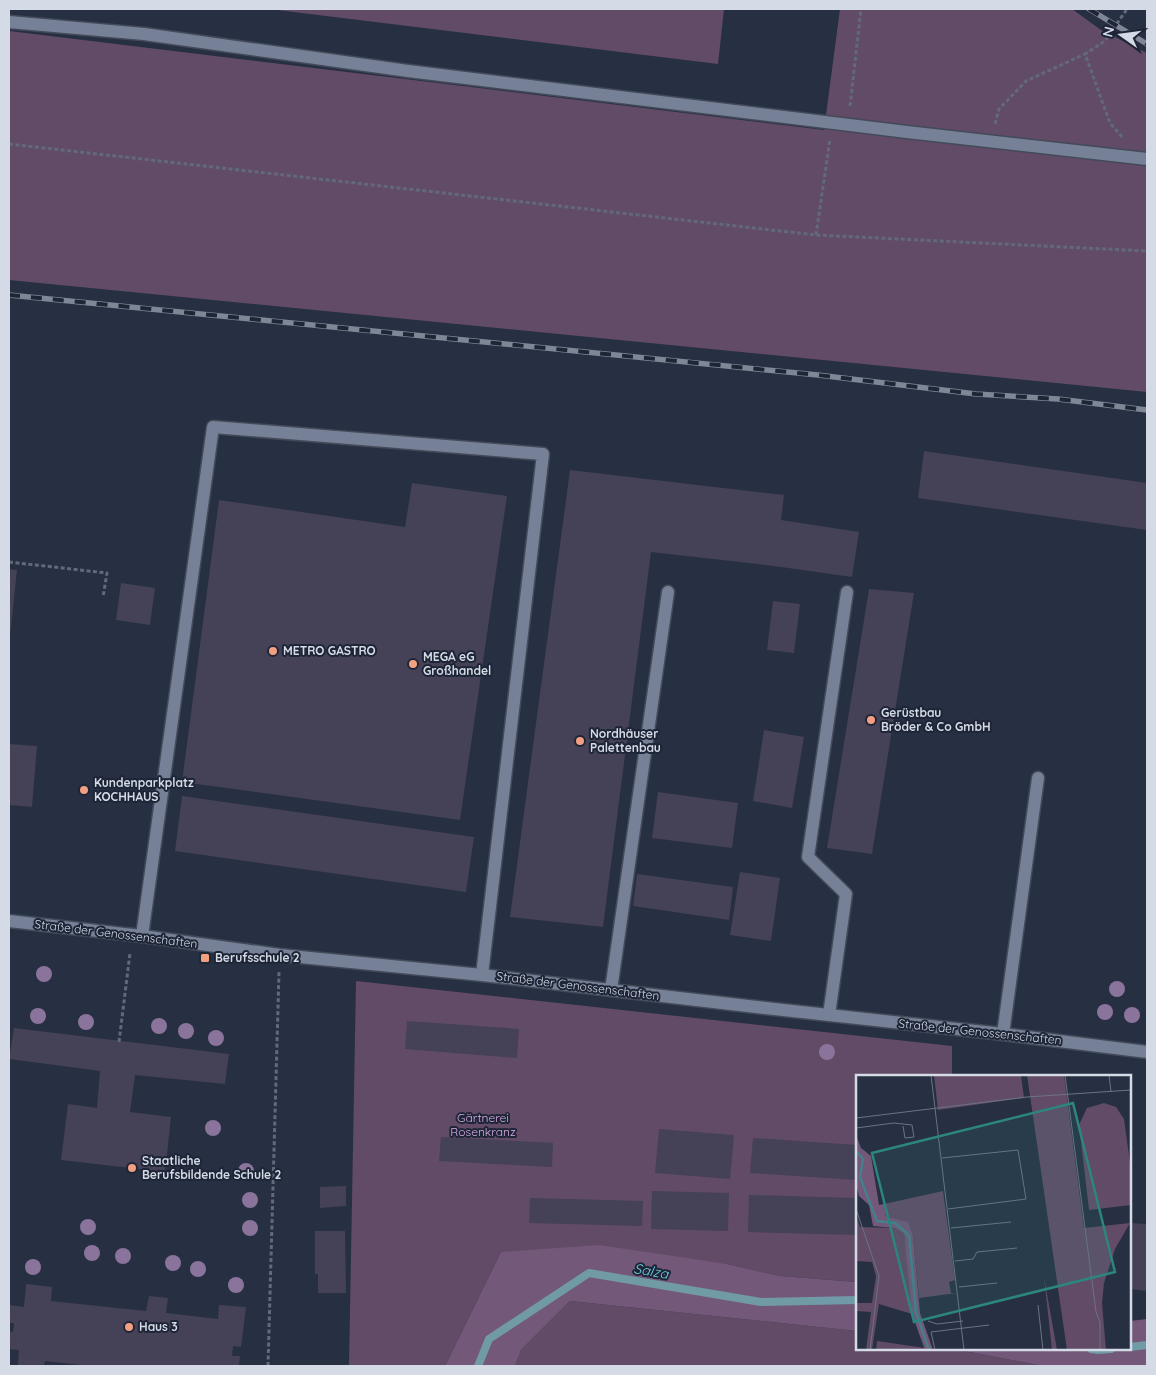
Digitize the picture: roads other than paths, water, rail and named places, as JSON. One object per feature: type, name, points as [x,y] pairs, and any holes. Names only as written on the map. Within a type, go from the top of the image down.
[{"type":"street","points":[[9,22],[144,34],[418,72],[1144,158]]},
{"type":"street","points":[[138,935],[213,427],[543,454],[482,975]]},
{"type":"street","points":[[611,990],[668,592]]},
{"type":"street","points":[[829,1015],[846,894],[808,857],[846,592]]},
{"type":"street","points":[[1003,1034],[1038,778]]},
{"type":"street","name":"Straße der Genossenschaften","points":[[9,921],[138,935],[280,956],[482,975],[1147,1052]]},
{"type":"waterway","name":"Salza","points":[[478,1366],[489,1339],[589,1273],[761,1302],[856,1300]]},
{"type":"waterway","name":"Salza","points":[[1131,1347],[1147,1345]]},
{"type":"railway","points":[[1089,9],[1147,44]]},
{"type":"railway","points":[[9,295],[818,375],[976,394],[1058,399],[1147,410]]},
{"type":"place","name":"METRO GASTRO","points":[[273,651]]},
{"type":"place","name":"MEGA eG Großhandel","points":[[413,664]]},
{"type":"place","name":"Gerüstbau Bröder & Co GmbH","points":[[871,720]]},
{"type":"place","name":"Nordhäuser Palettenbau","points":[[580,741]]},
{"type":"place","name":"Kundenparkplatz KOCHHAUS","points":[[84,790]]},
{"type":"place","name":"Berufsschule 2","points":[[205,958]]},
{"type":"place","name":"Staatliche Berufsbildende Schule 2","points":[[132,1168]]},
{"type":"place","name":"Haus 3","points":[[129,1327]]},
{"type":"park label","name":"Gärtnerei Rosenkranz","points":[[483,1125]]}]
